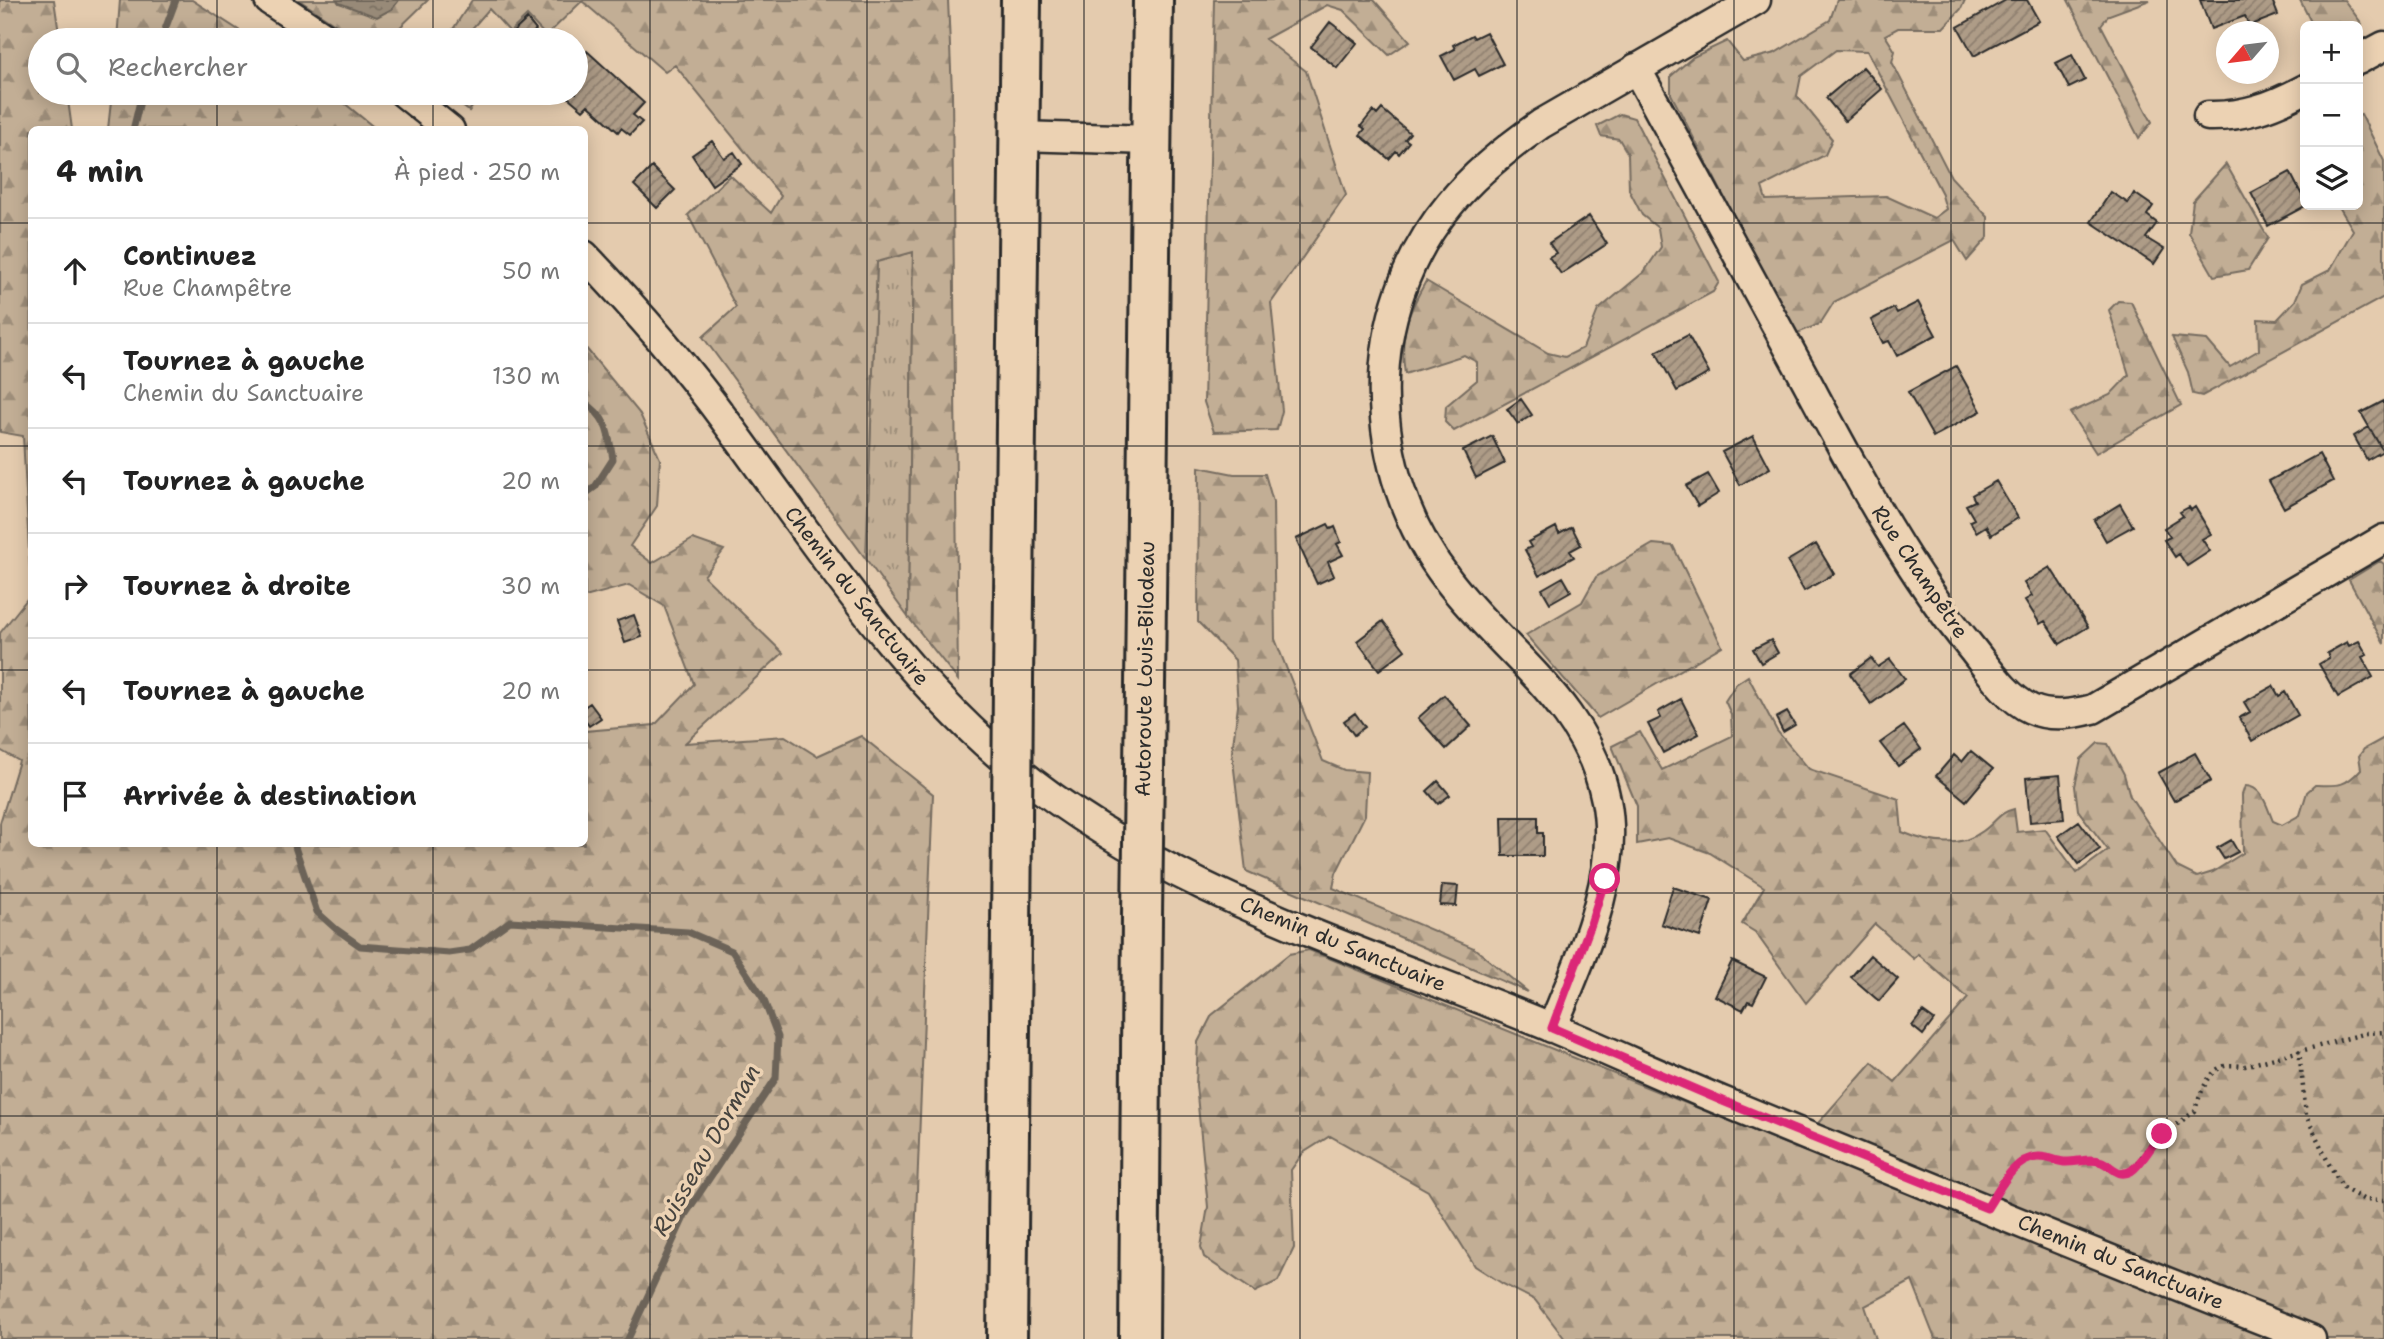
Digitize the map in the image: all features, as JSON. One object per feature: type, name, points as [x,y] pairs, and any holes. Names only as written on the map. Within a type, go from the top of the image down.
[{"type":"highway","points":[[1007,1339],[1021,0]]},
{"type":"highway","name":"Autoroute Louis-Bilodeau","points":[[1139,1339],[1153,0]]},
{"type":"street","points":[[269,0],[311,28]]},
{"type":"street","points":[[1552,1028],[1605,879],[1610,835],[1606,799],[1592,753],[1568,712],[1459,595],[1427,551],[1411,522],[1395,480],[1384,425],[1382,391],[1390,324],[1408,271],[1429,232],[1471,180],[1519,139],[1756,0]]},
{"type":"street","points":[[2363,57],[2384,46]]},
{"type":"street","name":"Rue Champêtre","points":[[1636,68],[1868,493],[1914,572],[1989,671],[2015,698],[2031,709],[2053,715],[2094,709],[2384,539]]},
{"type":"street","points":[[2208,117],[2230,117],[2254,112],[2300,92]]},
{"type":"street","points":[[419,105],[445,126]]},
{"type":"street","points":[[1019,136],[1151,140]]},
{"type":"street","name":"Chemin du Sanctuaire","points":[[588,259],[699,386],[900,656],[962,722],[1028,779],[1101,831],[1197,883],[1297,926],[2311,1339]]},
{"type":"path","points":[[1987,1208],[2015,1167],[2036,1157],[2066,1162],[2092,1160],[2102,1162],[2122,1173],[2131,1171],[2152,1143],[2195,1111],[2217,1069],[2225,1065],[2245,1066],[2367,1033],[2384,1032]]},
{"type":"path","points":[[2300,1050],[2306,1115],[2329,1164],[2343,1188],[2363,1199],[2384,1200]]},
{"type":"green space","points":[[0,0],[54,0],[58,28],[28,28],[28,105],[69,105],[72,126],[28,126],[28,531],[23,436],[0,432]]},
{"type":"green space","points":[[120,0],[192,0],[235,28],[118,28]]},
{"type":"green space","points":[[299,0],[337,0],[339,3],[392,9],[399,0],[428,0],[399,28],[341,28]]},
{"type":"green space","points":[[472,0],[948,0],[952,92],[958,680],[908,617],[913,252],[877,262],[866,559],[703,337],[736,307],[688,215],[730,175],[771,213],[781,196],[675,65],[665,72],[582,1],[554,28],[538,28],[527,16],[514,28],[506,28],[489,9],[472,28],[454,28]]},
{"type":"green space","points":[[1214,0],[1374,0],[1410,41],[1389,55],[1343,10],[1327,5],[1265,39],[1306,71],[1346,195],[1271,303],[1282,411],[1277,430],[1214,432],[1204,402]]},
{"type":"green space","points":[[1837,0],[1965,0],[1961,9],[1943,28],[1898,28],[1885,35],[1895,51],[1892,62],[1951,177],[1988,217],[1988,237],[1967,261],[1954,240],[1834,302],[1820,324],[1795,334],[1671,94],[1671,76],[1693,57],[1727,41],[1743,61],[1775,53],[1830,20]],"holes":[[[1836,50],[1867,51],[1941,192],[1946,209],[1934,218],[1886,196],[1766,200],[1762,187],[1825,155],[1832,139],[1797,96],[1801,76]]]},
{"type":"green space","points":[[2068,0],[2150,0],[2109,15],[2101,25],[2152,122],[2139,138]]},
{"type":"green space","points":[[2300,0],[2344,0],[2360,21],[2310,21]]},
{"type":"green space","points":[[111,105],[347,105],[372,126],[108,126]]},
{"type":"green space","points":[[461,105],[474,105],[469,111]]},
{"type":"green space","points":[[1620,114],[1634,118],[1719,282],[1713,292],[1454,431],[1445,422],[1446,406],[1477,380],[1477,362],[1464,355],[1405,374],[1403,348],[1406,325],[1426,281],[1548,353],[1565,357],[1583,348],[1598,310],[1644,272],[1661,247],[1658,228],[1642,215],[1629,190],[1628,154],[1619,139],[1601,136],[1597,126]]},
{"type":"green space","points":[[2363,118],[2384,161],[2384,297],[2202,396],[2193,394],[2188,372],[2172,337],[2207,340],[2230,367],[2259,350],[2258,319],[2277,320],[2295,301],[2302,284],[2330,270],[2353,230],[2341,210],[2363,210]]},
{"type":"green space","points":[[2226,164],[2268,238],[2248,270],[2214,276],[2189,233],[2193,201]]},
{"type":"green space","points":[[913,252],[908,617],[866,559],[877,261]]},
{"type":"green space","points":[[2118,301],[2131,302],[2181,405],[2096,453],[2070,413],[2110,395],[2129,375],[2109,310]]},
{"type":"green space","points":[[588,351],[640,414],[660,459],[657,506],[630,546],[652,563],[693,539],[724,550],[704,576],[783,653],[685,743],[785,736],[817,756],[861,736],[933,794],[911,1339],[0,1339],[0,823],[19,761],[0,750],[0,633],[28,598],[28,847],[588,847],[588,731],[655,725],[694,684],[664,606],[629,585],[588,596]]},
{"type":"green space","points":[[1199,467],[1234,474],[1265,474],[1273,502],[1275,639],[1323,761],[1344,770],[1367,772],[1365,815],[1336,873],[1333,888],[1474,948],[1528,992],[1246,871],[1232,752],[1238,706],[1235,660],[1198,622]]},
{"type":"green space","points":[[1653,544],[1673,546],[1722,646],[1598,718],[1526,635],[1582,602],[1596,577]]},
{"type":"green space","points":[[2380,561],[2384,564],[2384,644],[2349,580]]},
{"type":"green space","points":[[1748,676],[1777,731],[1809,769],[1899,799],[1902,832],[1933,841],[1964,840],[1974,837],[2001,815],[2014,809],[2017,832],[2045,829],[2077,873],[2108,850],[2078,810],[2075,786],[2081,759],[2098,743],[2108,744],[2124,774],[2130,796],[2177,867],[2197,877],[2213,872],[2243,853],[2242,795],[2245,786],[2260,794],[2273,821],[2282,825],[2300,815],[2307,792],[2315,785],[2335,785],[2350,779],[2361,769],[2359,756],[2364,749],[2384,738],[2384,1339],[1935,1339],[1912,1281],[1865,1306],[1876,1339],[1565,1339],[1535,1300],[1475,1266],[1428,1191],[1330,1136],[1303,1153],[1291,1170],[1294,1248],[1278,1281],[1255,1292],[1204,1257],[1201,1247],[1208,1207],[1196,1085],[1198,1042],[1212,1015],[1289,954],[1309,950],[1806,1152],[1819,1122],[1872,1062],[1895,1082],[1968,998],[1918,954],[1914,959],[1875,924],[1806,1003],[1755,932],[1742,924],[1764,887],[1710,853],[1668,838],[1637,844],[1637,806],[1612,746],[1640,732],[1662,770],[1732,736],[1731,714],[1725,701],[1736,684]]},
{"type":"water","points":[[337,0],[399,0],[392,9],[377,17]]},
{"type":"building","points":[[2006,0],[2027,0],[2039,21],[1974,56],[1958,27]]},
{"type":"building","points":[[2200,0],[2272,0],[2278,15],[2262,21],[2247,21],[2245,16],[2232,21],[2216,21],[2216,27],[2211,29]]},
{"type":"building","points":[[527,19],[534,28],[517,28]]},
{"type":"building","points":[[1330,22],[1357,43],[1337,68],[1311,47]]},
{"type":"building","points":[[1486,32],[1503,64],[1479,76],[1475,69],[1454,80],[1441,56],[1455,49],[1453,45],[1472,35],[1474,38]]},
{"type":"building","points":[[588,52],[644,103],[633,115],[642,122],[630,135],[621,128],[618,132],[588,105]]},
{"type":"building","points":[[2072,55],[2085,80],[2069,88],[2056,63]]},
{"type":"building","points":[[1863,67],[1882,89],[1845,121],[1826,98]]},
{"type":"building","points":[[1382,109],[1410,133],[1405,139],[1409,142],[1399,154],[1396,151],[1389,159],[1360,135],[1365,129],[1361,126],[1373,111],[1377,115]]},
{"type":"building","points":[[712,141],[724,158],[734,152],[742,164],[712,185],[692,155]]},
{"type":"building","points":[[652,167],[675,190],[657,208],[634,185]]},
{"type":"building","points":[[2290,172],[2300,191],[2300,209],[2268,226],[2251,193]]},
{"type":"building","points":[[2111,192],[2128,203],[2134,193],[2153,206],[2147,215],[2157,223],[2146,238],[2164,249],[2154,264],[2091,222]]},
{"type":"building","points":[[1589,216],[1607,244],[1561,274],[1549,257],[1556,253],[1549,243]]},
{"type":"building","points":[[1918,302],[1936,335],[1897,356],[1889,341],[1883,343],[1871,320],[1894,308],[1897,313]]},
{"type":"building","points":[[1688,335],[1709,373],[1677,391],[1656,352]]},
{"type":"building","points":[[1956,366],[1981,411],[1933,437],[1908,392]]},
{"type":"building","points":[[1521,399],[1532,415],[1518,424],[1507,409]]},
{"type":"building","points":[[2384,401],[2384,451],[2383,451],[2361,413]]},
{"type":"building","points":[[2369,427],[2383,451],[2367,460],[2354,436]]},
{"type":"building","points":[[1492,436],[1505,463],[1476,478],[1463,451]]},
{"type":"building","points":[[1753,436],[1770,468],[1740,485],[1722,452]]},
{"type":"building","points":[[2319,454],[2333,481],[2284,508],[2269,481]]},
{"type":"building","points":[[1708,474],[1719,493],[1698,506],[1686,486]]},
{"type":"building","points":[[1996,481],[2018,518],[1991,535],[1986,526],[1976,532],[1970,521],[1974,519],[1966,505],[1975,501],[1972,495]]},
{"type":"building","points":[[2120,504],[2133,526],[2106,541],[2094,520]]},
{"type":"building","points":[[2189,507],[2191,510],[2195,507],[2211,534],[2202,539],[2210,551],[2187,566],[2179,554],[2175,557],[2164,540],[2170,537],[2164,528],[2183,516],[2180,512]]},
{"type":"building","points":[[1328,524],[1331,529],[1335,527],[1341,542],[1337,544],[1343,555],[1328,562],[1334,576],[1317,584],[1296,539]]},
{"type":"building","points":[[1556,527],[1559,534],[1572,527],[1581,545],[1570,551],[1574,557],[1539,576],[1525,550],[1531,547],[1528,542]]},
{"type":"building","points":[[1816,544],[1834,574],[1804,591],[1787,561]]},
{"type":"building","points":[[2050,567],[2088,627],[2060,644],[2045,621],[2040,624],[2025,600],[2032,596],[2024,583]]},
{"type":"building","points":[[1563,577],[1571,591],[1550,603],[1542,589]]},
{"type":"building","points":[[634,615],[642,637],[625,643],[617,621]]},
{"type":"building","points":[[1383,621],[1405,650],[1379,670],[1357,641]]},
{"type":"building","points":[[1771,640],[1778,653],[1761,663],[1753,649]]},
{"type":"building","points":[[2359,641],[2367,655],[2362,657],[2373,677],[2338,697],[2319,664],[2329,658],[2327,653],[2347,642],[2349,646]]},
{"type":"building","points":[[1871,658],[1878,667],[1890,659],[1905,679],[1871,704],[1850,674]]},
{"type":"building","points":[[2273,686],[2279,696],[2285,692],[2298,715],[2252,741],[2239,718],[2250,712],[2244,702]]},
{"type":"building","points":[[1444,695],[1471,726],[1446,749],[1418,718]]},
{"type":"building","points":[[1681,699],[1699,734],[1663,753],[1648,724],[1661,718],[1658,712]]},
{"type":"building","points":[[590,703],[601,718],[589,726],[588,725]]},
{"type":"building","points":[[1787,712],[1795,725],[1783,732],[1776,718]]},
{"type":"building","points":[[1355,713],[1365,727],[1354,735],[1344,721]]},
{"type":"building","points":[[1904,726],[1921,749],[1898,766],[1880,743]]},
{"type":"building","points":[[1971,751],[1993,769],[1966,801],[1936,776],[1954,755],[1962,762]]},
{"type":"building","points":[[2195,753],[2211,781],[2174,801],[2158,773]]},
{"type":"building","points":[[2060,775],[2064,819],[2030,822],[2026,778]]},
{"type":"building","points":[[1438,781],[1450,795],[1438,804],[1427,791]]},
{"type":"building","points":[[1502,817],[1538,817],[1538,833],[1543,833],[1543,856],[1503,856]]},
{"type":"building","points":[[2079,821],[2100,849],[2079,864],[2058,836]]},
{"type":"building","points":[[2231,840],[2238,852],[2224,859],[2217,848]]},
{"type":"building","points":[[1442,885],[1458,886],[1456,906],[1440,905]]},
{"type":"building","points":[[1673,887],[1712,900],[1700,937],[1661,924]]},
{"type":"building","points":[[1870,955],[1898,979],[1879,1001],[1851,977]]},
{"type":"building","points":[[1732,961],[1766,977],[1753,1003],[1748,1001],[1743,1010],[1715,996]]},
{"type":"building","points":[[1923,1012],[1934,1020],[1923,1035],[1912,1026]]},
{"type":"waterway","name":"Ruisseau Dorman","points":[[166,28],[176,0]]},
{"type":"waterway","name":"Ruisseau Dorman","points":[[134,126],[139,105]]},
{"type":"waterway","name":"Ruisseau Dorman","points":[[588,405],[602,420],[608,433],[613,459],[595,487],[588,492]]},
{"type":"waterway","name":"Ruisseau Dorman","points":[[295,847],[317,912],[360,946],[449,953],[470,950],[510,921],[688,932],[732,951],[763,998],[778,1037],[776,1078],[685,1215],[628,1339]]},
{"type":"route","points":[[1605,879],[1552,1028],[1987,1208],[2008,1175],[2026,1160],[2036,1157],[2066,1162],[2092,1160],[2102,1162],[2122,1173],[2131,1171],[2162,1134]]}]
